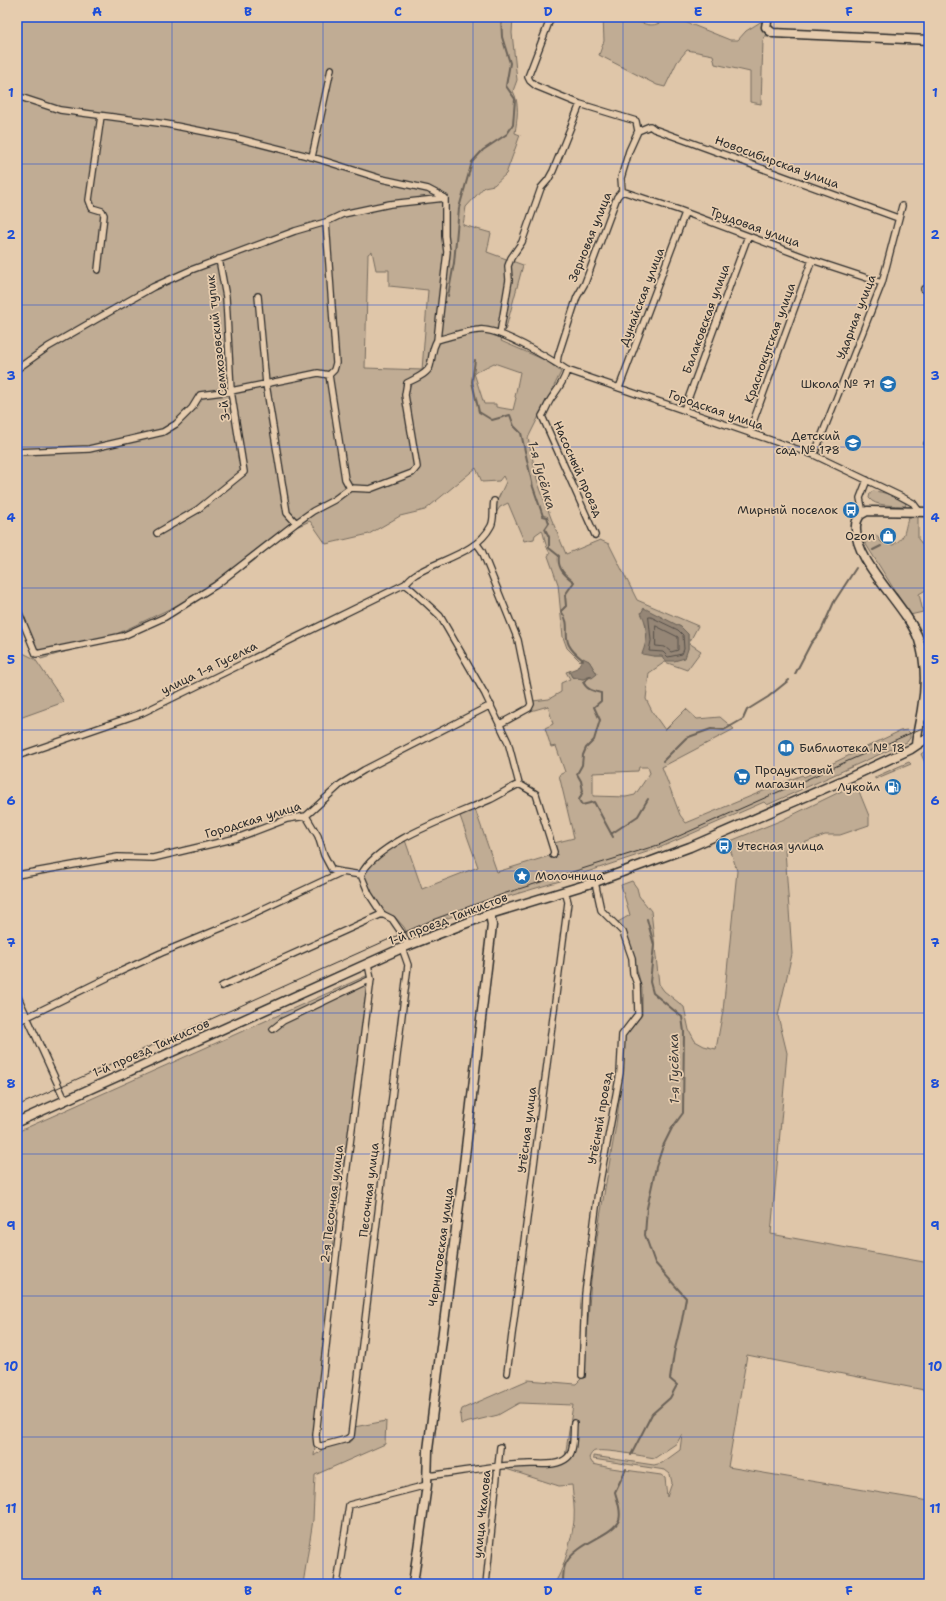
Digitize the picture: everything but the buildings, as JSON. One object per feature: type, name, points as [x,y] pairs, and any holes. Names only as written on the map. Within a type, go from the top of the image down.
[{"type":"main road","points":[[768,17],[766,27],[773,33],[929,40]]},
{"type":"main road","points":[[916,745],[917,727],[922,710],[925,685],[923,661],[918,638],[910,622],[865,558],[856,538],[855,525],[860,515],[867,511],[929,512]]},
{"type":"main road","points":[[922,710],[929,720]]},
{"type":"main road","name":"1-й проезд Танкистов","points":[[17,1122],[405,947],[490,914],[648,864],[721,834],[853,776],[929,737]]},
{"type":"main road","name":"Черниговская улица","points":[[413,1584],[427,1485],[429,1442],[488,963],[492,925],[490,914]]},
{"type":"street","points":[[551,17],[528,76],[530,80],[536,86],[580,104],[636,121],[638,131]]},
{"type":"street","points":[[312,157],[332,69]]},
{"type":"street","points":[[17,96],[60,110],[176,126],[241,139],[312,157],[382,179],[428,189],[445,198]]},
{"type":"street","points":[[500,334],[509,280],[508,266],[522,242],[541,188],[553,171],[580,104]]},
{"type":"street","points":[[98,270],[104,215],[102,212],[92,208],[89,200],[101,116]]},
{"type":"street","name":"Новосибирская улица","points":[[638,131],[650,126],[654,129],[898,218]]},
{"type":"street","name":"Зерновая улица","points":[[557,364],[577,297],[585,283],[617,197],[622,191],[620,178],[629,151],[638,131]]},
{"type":"street","name":"Трудовая улица","points":[[622,191],[812,260],[882,283]]},
{"type":"street","points":[[17,369],[48,347],[153,287],[191,270],[295,231],[326,222],[343,214],[390,204],[445,198]]},
{"type":"street","points":[[17,608],[36,654],[123,636],[165,617],[216,585],[312,511],[334,500],[350,488],[370,489],[412,473],[417,467],[405,395],[407,383],[426,373],[430,367],[432,350],[437,340],[447,252],[445,236],[445,198]]},
{"type":"street","name":"Ударная улица","points":[[814,455],[882,283],[902,206]]},
{"type":"street","name":"Дунайская улица","points":[[619,388],[685,213]]},
{"type":"street","points":[[326,222],[336,363],[334,370],[329,375]]},
{"type":"street","name":"Балаковская улица","points":[[684,410],[748,236]]},
{"type":"street","name":"3-й Семхозовский тупик","points":[[157,533],[197,510],[244,472],[231,391],[226,297],[219,260]]},
{"type":"street","name":"Краснокутская улица","points":[[749,433],[812,260]]},
{"type":"street","points":[[258,296],[266,384],[287,513],[296,523]]},
{"type":"street","name":"Городская улица","points":[[437,340],[479,330],[490,330],[544,355],[567,370],[814,455],[852,472],[913,503],[919,512]]},
{"type":"street","name":"Насосный проезд","points":[[567,370],[558,391],[553,396],[542,416],[595,535]]},
{"type":"street","points":[[17,452],[89,449],[163,432],[176,424],[192,408],[200,395],[231,391],[318,373],[329,375]]},
{"type":"street","points":[[329,375],[345,479],[350,488]]},
{"type":"street","points":[[863,513],[860,498],[867,480]]},
{"type":"street","name":"улица 1-я Гуселка","points":[[17,756],[142,713],[405,584],[415,574],[477,544],[491,525],[493,518],[492,507],[494,501]]},
{"type":"street","points":[[477,544],[482,551],[518,640],[531,704],[530,708],[500,724]]},
{"type":"street","points":[[405,584],[440,616],[491,705],[508,742],[519,784],[536,794],[554,852],[553,855]]},
{"type":"street","name":"Городская улица","points":[[17,875],[118,857],[153,858],[236,838],[287,819],[306,816],[346,780],[491,705]]},
{"type":"street","points":[[306,816],[318,836],[324,855],[332,870],[361,875],[364,868],[379,853],[403,838],[492,799],[509,788],[519,784]]},
{"type":"street","points":[[17,1022],[161,953],[231,924],[342,872]]},
{"type":"street","name":"Песочная улица","points":[[321,1446],[347,1440],[351,1436],[408,965],[403,935],[392,919],[382,914],[369,894],[361,875]]},
{"type":"street","name":"Утёсный проезд","points":[[582,1375],[586,1294],[598,1192],[620,1073],[622,1034],[638,1014],[637,984],[633,973],[632,958],[626,938],[623,932],[601,910],[595,882]]},
{"type":"street","name":"Утёсная улица","points":[[507,1373],[568,902],[565,891]]},
{"type":"street","points":[[222,986],[382,914]]},
{"type":"street","name":"2-я Песочная улица","points":[[321,1446],[317,1444],[316,1435],[371,979],[368,964]]},
{"type":"street","points":[[273,1029],[283,1021],[371,979]]},
{"type":"street","points":[[17,995],[26,1018],[65,1100]]},
{"type":"street","points":[[427,1476],[498,1466],[553,1464],[567,1458],[571,1453],[574,1423]]},
{"type":"street","name":"улица Чкалова","points":[[486,1584],[500,1447]]},
{"type":"street","points":[[338,1584],[349,1505],[427,1485]]},
{"type":"shaded area","points":[[17,17],[513,17],[512,33],[517,80],[513,91],[517,101],[515,133],[520,135],[506,174],[494,185],[484,187],[466,207],[463,225],[491,233],[487,252],[523,265],[501,341],[547,361],[561,372],[528,438],[538,483],[566,554],[600,540],[609,544],[637,600],[698,626],[689,643],[701,651],[687,670],[665,662],[649,673],[646,699],[653,713],[665,730],[686,709],[697,719],[720,717],[734,729],[662,767],[680,815],[686,823],[802,775],[804,777],[900,731],[907,730],[910,733],[910,738],[907,742],[767,805],[764,802],[659,848],[560,881],[486,903],[407,933],[404,927],[394,916],[389,916],[376,901],[365,882],[364,876],[367,866],[383,853],[405,840],[422,889],[478,867],[460,816],[475,809],[497,872],[549,856],[554,843],[574,838],[559,775],[565,772],[556,746],[551,747],[545,728],[553,724],[548,706],[531,711],[533,701],[549,699],[561,692],[561,683],[570,679],[566,672],[569,671],[572,677],[583,679],[597,674],[589,661],[582,659],[580,661],[567,648],[563,637],[558,584],[548,556],[550,553],[542,530],[535,535],[534,539],[524,541],[508,503],[500,507],[496,513],[495,505],[506,482],[503,476],[499,481],[482,482],[476,468],[425,510],[400,516],[369,534],[326,544],[310,521],[296,527],[251,563],[218,586],[104,640],[41,659],[17,617]],"holes":[[[372,251],[376,270],[389,270],[389,286],[428,290],[422,370],[365,368],[368,254]],[[494,363],[520,372],[513,410],[496,407],[496,404],[484,404],[474,373]],[[665,620],[681,627],[688,634],[688,649],[662,656],[653,656],[647,641],[645,621]],[[639,767],[648,767],[650,773],[635,795],[626,797],[593,796],[593,773],[638,771]]]},
{"type":"shaded area","points":[[603,17],[626,17],[652,25],[662,22],[667,17],[673,17],[730,40],[738,40],[746,31],[762,21],[762,27],[768,36],[765,36],[763,41],[761,104],[750,102],[750,72],[715,64],[713,55],[687,50],[677,62],[665,87],[657,85],[599,55],[604,41]]},
{"type":"shaded area","points":[[873,491],[894,496],[905,502],[906,505],[876,503],[869,498],[870,493]]},
{"type":"shaded area","points":[[918,516],[918,539],[929,552],[929,588],[919,594],[923,612],[910,615],[862,538],[876,535],[881,542],[893,545],[903,536],[909,517]]},
{"type":"shaded area","points":[[17,652],[21,652],[35,659],[64,702],[17,719]]},
{"type":"shaded area","points":[[929,748],[929,771],[921,754]]},
{"type":"shaded area","points":[[909,762],[911,764],[875,779],[875,777]]},
{"type":"shaded area","points":[[856,784],[869,816],[869,825],[840,835],[825,835],[785,850],[792,954],[778,1016],[787,1053],[771,1234],[929,1263],[929,1391],[747,1355],[728,1467],[929,1501],[929,1584],[553,1584],[564,1564],[572,1534],[574,1502],[572,1485],[559,1486],[503,1468],[555,1465],[564,1463],[573,1405],[519,1403],[498,1415],[461,1424],[460,1416],[462,1409],[528,1380],[576,1384],[584,1376],[591,1280],[616,1125],[623,1072],[625,1036],[642,1015],[642,989],[634,958],[625,932],[618,922],[630,915],[621,885],[632,881],[637,888],[639,896],[651,911],[659,984],[664,991],[684,1007],[689,1030],[695,1041],[704,1046],[716,1049],[723,1011],[737,871],[728,842],[782,820]],"holes":[[[682,1434],[680,1450],[662,1463],[654,1465],[593,1456],[593,1459],[665,1470],[670,1474],[672,1483],[667,1497],[665,1478],[661,1475],[593,1464],[589,1458],[595,1451],[616,1452],[655,1458],[677,1443]]]},
{"type":"shaded area","points":[[366,976],[370,978],[314,1456],[323,1449],[333,1445],[352,1441],[354,1427],[386,1421],[385,1444],[315,1475],[313,1520],[303,1584],[17,1584],[17,1132]]},
{"type":"water","points":[[644,608],[681,627],[688,634],[688,649],[685,658],[674,661],[665,661],[662,656],[642,654],[646,643],[647,633],[644,618],[641,613]]},
{"type":"water","points":[[583,658],[589,661],[597,674],[592,678],[588,677],[583,679],[572,677],[569,671],[577,668]]},
{"type":"waterway","name":"1-я Гусёлка","points":[[448,296],[454,263],[459,208],[472,162],[483,150],[507,134],[513,125],[515,99],[506,86],[510,63],[502,37],[501,17]]},
{"type":"waterway","name":"1-я Гусёлка","points":[[475,360],[472,382],[479,412],[492,420],[510,415],[514,426],[521,433],[533,487],[543,516],[547,517],[549,523],[545,529],[549,537],[549,548],[559,556],[560,568],[574,582],[565,595],[566,606],[561,611],[567,625],[567,641],[573,651],[583,660]]},
{"type":"waterway","points":[[873,550],[881,546]]},
{"type":"waterway","points":[[795,674],[811,643],[821,631],[834,602],[856,568]]},
{"type":"waterway","name":"1-я Гусёлка","points":[[591,676],[583,682],[588,688],[601,693],[601,701],[594,707],[600,720],[594,740],[586,748],[583,755],[582,765],[577,774],[581,781],[583,791],[579,800],[582,805],[594,802],[613,837]]},
{"type":"waterway","points":[[663,761],[686,738],[711,729],[724,730],[743,719],[747,710],[768,697],[789,680]]},
{"type":"waterway","points":[[611,834],[638,816],[648,799]]},
{"type":"waterway","name":"1-я Гусёлка","points":[[631,1455],[652,1414],[670,1398],[677,1385],[670,1379],[686,1298],[655,1263],[645,1235],[647,1208],[656,1167],[663,1146],[672,1128],[683,1113],[684,1032],[682,1017],[653,993],[650,982],[654,945],[647,919]]},
{"type":"waterway","name":"1-я Гусёлка","points":[[563,1584],[564,1568],[571,1556],[586,1544],[609,1531],[619,1520],[620,1509],[615,1492],[626,1469]]},
{"type":"tram line","points":[[17,1106],[432,920],[506,893],[661,844],[929,725]]},
{"type":"place","name":"Школа № 71","points":[[888,384]]},
{"type":"place","name":"Детский сад № 178","points":[[853,443]]},
{"type":"place","name":"Мирный поселок","points":[[851,510]]},
{"type":"place","name":"Ozon","points":[[888,536]]},
{"type":"place","name":"Библиотека № 18","points":[[786,748]]},
{"type":"place","name":"Продуктовый магазин","points":[[742,777]]},
{"type":"place","name":"Лукойл","points":[[893,787]]},
{"type":"place","name":"Утесная улица","points":[[724,846]]},
{"type":"place","name":"Молочница","points":[[522,876]]}]
